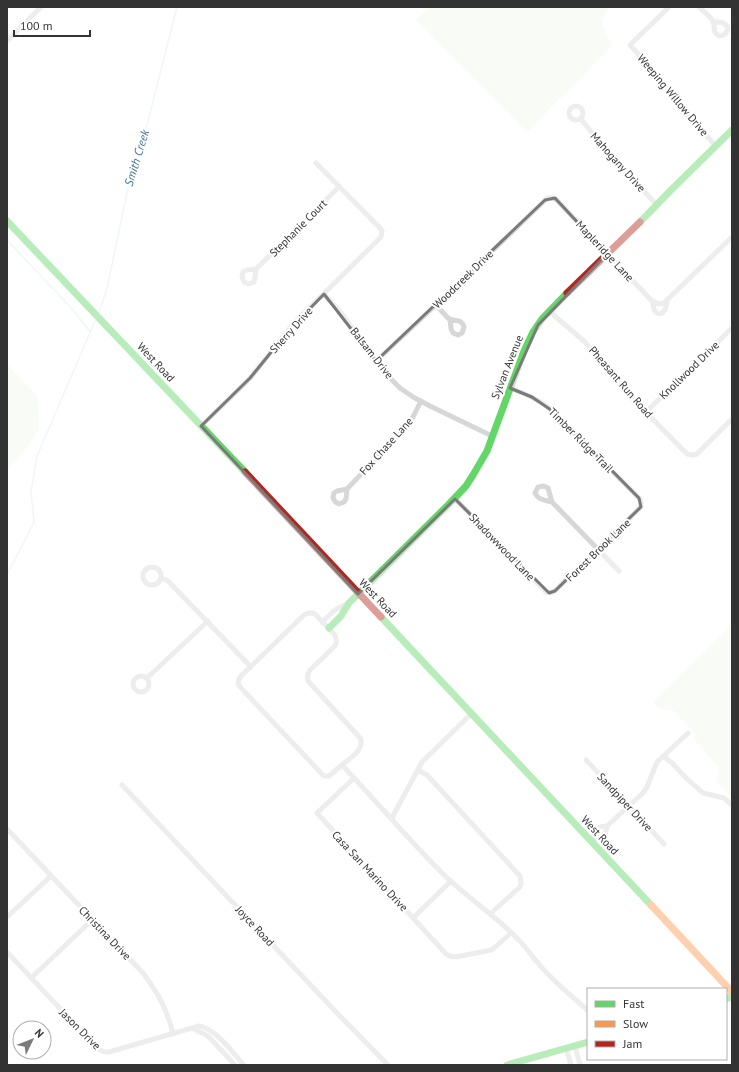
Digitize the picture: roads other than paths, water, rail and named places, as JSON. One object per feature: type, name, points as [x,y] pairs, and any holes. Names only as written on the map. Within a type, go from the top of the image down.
[{"type":"street","points":[[7,40],[41,7]]},
{"type":"street","name":"Weeping Willow Drive","points":[[669,7],[630,45],[659,77],[683,111],[716,146]]},
{"type":"street","points":[[699,7],[713,22]]},
{"type":"street","name":"Mahogany Drive","points":[[581,119],[615,161],[657,205]]},
{"type":"street","name":"Sylvan Avenue","points":[[329,628],[341,616],[349,603],[455,499],[467,485],[487,451],[529,339],[549,311],[632,231],[732,130]]},
{"type":"street","points":[[316,163],[340,187]]},
{"type":"street","name":"Sherry Drive","points":[[201,426],[250,378],[290,328],[379,240],[382,234],[380,228],[340,187]]},
{"type":"street","name":"Stephanie Court","points":[[256,269],[340,187]]},
{"type":"street","name":"Mapleridge Lane","points":[[550,198],[556,200],[655,304],[660,305],[667,300]]},
{"type":"street","name":"Woodcreek Drive","points":[[376,361],[545,200],[550,198]]},
{"type":"street","name":"West Road","points":[[7,221],[472,713],[732,992]]},
{"type":"street","points":[[652,301],[654,311],[658,313],[665,312],[667,300],[732,237]]},
{"type":"street","name":"Balsam Drive","points":[[324,294],[342,314],[386,374],[400,388],[421,401],[492,436]]},
{"type":"street","points":[[436,305],[450,319]]},
{"type":"street","name":"Pheasant Run Road","points":[[549,311],[585,342],[625,391],[683,450],[690,455],[697,454],[732,419]]},
{"type":"street","name":"Knollwood Drive","points":[[646,412],[732,328]]},
{"type":"street","name":"Timber Ridge Trail","points":[[510,388],[532,397],[554,412],[639,498],[642,504]]},
{"type":"street","name":"Fox Chase Lane","points":[[348,489],[409,423],[421,401]]},
{"type":"street","name":"Shadowwood Lane","points":[[455,499],[546,592],[551,593]]},
{"type":"street","points":[[552,502],[619,571]]},
{"type":"street","name":"Forest Brook Lane","points":[[551,593],[555,591],[639,510],[642,504]]},
{"type":"street","points":[[161,578],[168,580],[251,667]]},
{"type":"street","points":[[322,622],[335,610],[349,603]]},
{"type":"street","points":[[310,612],[315,614],[322,622],[329,628],[336,638],[336,644],[310,670],[307,677],[308,681],[361,739],[361,747],[329,776],[324,776],[322,774],[238,684],[239,679],[306,614],[310,612]]},
{"type":"street","points":[[147,678],[208,621]]},
{"type":"street","points":[[392,819],[426,757],[472,713]]},
{"type":"street","points":[[591,841],[595,832],[600,827],[607,826],[645,790],[657,762],[688,733]]},
{"type":"street","points":[[663,756],[703,793],[724,798],[732,805]]},
{"type":"street","name":"Sandpiper Drive","points":[[586,760],[664,844]]},
{"type":"street","points":[[342,765],[441,872],[512,933],[547,973],[587,1010]]},
{"type":"street","points":[[418,770],[426,775],[520,876],[520,887],[490,914]]},
{"type":"street","name":"Casa San Marino Drive","points":[[354,778],[317,813],[446,954],[456,958],[491,950],[512,933]]},
{"type":"street","name":"Joyce Road","points":[[122,785],[388,1065]]},
{"type":"street","points":[[591,841],[604,835],[607,831],[607,826]]},
{"type":"street","name":"Christina Drive","points":[[8,831],[143,973],[163,1004],[173,1034]]},
{"type":"street","points":[[7,917],[51,876]]},
{"type":"street","points":[[413,918],[451,881]]},
{"type":"street","points":[[30,978],[92,920]]},
{"type":"street","name":"Jason Drive","points":[[7,952],[100,1051],[109,1052],[173,1034]]},
{"type":"street","points":[[173,1034],[198,1026],[210,1030],[214,1032],[244,1065]]},
{"type":"street","points":[[192,1028],[208,1036],[235,1065]]},
{"type":"street","points":[[507,1065],[587,1042]]},
{"type":"street","points":[[576,1046],[580,1065]]},
{"type":"street","points":[[566,1048],[571,1065]]},
{"type":"street","points":[[228,1057],[233,1053]]},
{"type":"waterway","name":"Smith Creek","points":[[100,310],[107,288],[134,160],[145,133],[177,7]]},
{"type":"waterway","points":[[7,240],[74,311],[90,332]]},
{"type":"waterway","name":"Smith Creek","points":[[7,577],[8,572],[34,522],[31,492],[37,456],[95,321]]}]
